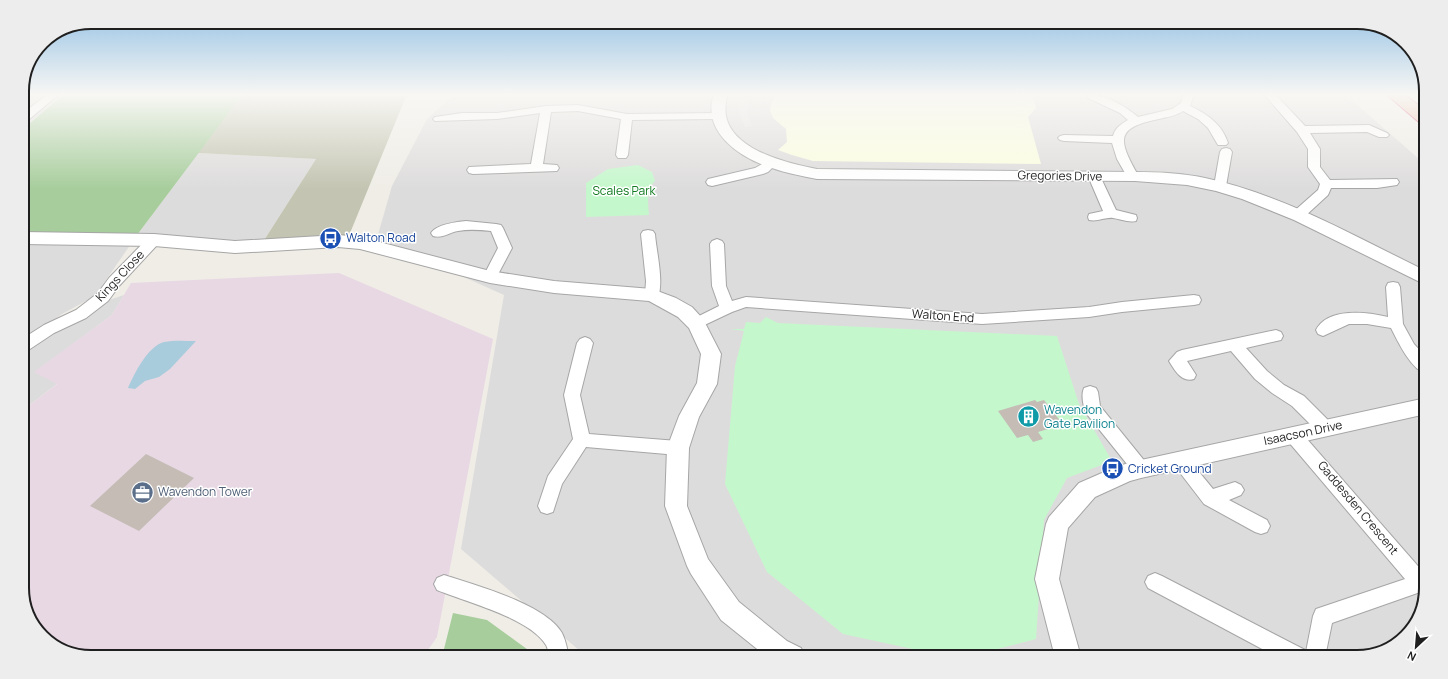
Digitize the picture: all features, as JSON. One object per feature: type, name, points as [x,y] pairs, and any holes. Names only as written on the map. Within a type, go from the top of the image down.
[{"type":"street","points":[[536,168],[543,126]]},
{"type":"street","points":[[622,155],[626,126]]},
{"type":"street","name":"Gregories Drive","points":[[724,126],[732,140],[744,149],[771,163],[794,170],[817,174],[1178,178],[1220,186],[1261,199],[1298,215],[1419,276]]},
{"type":"street","points":[[1127,126],[1119,133],[1118,140],[1120,149],[1133,177]]},
{"type":"street","points":[[1212,126],[1221,136],[1224,147],[1220,186]]},
{"type":"street","points":[[1298,126],[1314,149],[1314,167],[1326,184],[1324,192],[1298,215]]},
{"type":"street","points":[[1302,130],[1360,126]]},
{"type":"street","points":[[1370,126],[1383,135]]},
{"type":"street","points":[[1064,138],[1118,140]]},
{"type":"street","points":[[712,182],[759,171],[771,163]]},
{"type":"street","points":[[473,170],[553,168]]},
{"type":"street","points":[[1094,176],[1111,213]]},
{"type":"street","points":[[1326,184],[1380,184],[1393,182]]},
{"type":"street","points":[[1094,217],[1111,213],[1131,218]]},
{"type":"street","points":[[438,234],[451,227],[476,224],[496,228],[505,248],[490,277]]},
{"type":"street","points":[[648,234],[653,281],[652,295]]},
{"type":"street","points":[[29,238],[154,240],[235,247],[338,241],[360,243],[490,277],[554,287],[652,295],[670,302],[685,312],[696,324],[711,354],[707,384],[689,416],[678,448],[676,506],[699,566],[730,611],[776,650]]},
{"type":"street","name":"Kings Close","points":[[29,343],[49,330],[81,314],[103,297],[114,282],[154,240]]},
{"type":"street","points":[[717,244],[719,286],[727,308]]},
{"type":"street","points":[[1393,287],[1396,324],[1409,348],[1419,360]]},
{"type":"street","name":"Walton End","points":[[696,324],[727,308],[746,302],[982,319],[1088,312],[1194,300]]},
{"type":"street","points":[[1323,330],[1333,322],[1355,317],[1369,318],[1396,324]]},
{"type":"street","points":[[1188,375],[1177,360],[1182,356],[1235,346],[1276,336]]},
{"type":"street","points":[[547,506],[554,481],[582,440],[572,395],[585,343]]},
{"type":"street","points":[[1235,346],[1261,375],[1278,389],[1298,401],[1325,428]]},
{"type":"street","points":[[1090,392],[1092,408],[1141,469]]},
{"type":"street","name":"Isaacson Drive","points":[[1066,650],[1047,579],[1056,524],[1086,490],[1126,473],[1141,469],[1419,408]]},
{"type":"street","name":"Gaddesden Crescent","points":[[1293,435],[1419,577]]},
{"type":"street","points":[[582,440],[678,448]]},
{"type":"street","points":[[1180,461],[1210,498],[1261,526]]},
{"type":"street","points":[[1210,498],[1235,490]]},
{"type":"street","points":[[1155,582],[1173,586],[1286,650]]},
{"type":"street","name":"Gaddesden Crescent","points":[[1316,650],[1323,616],[1419,583]]},
{"type":"street","points":[[444,584],[490,598],[534,621],[554,640],[557,650]]},
{"type":"shaded area","points":[[219,126],[394,126],[348,238],[261,245],[316,159],[198,153]]},
{"type":"shaded area","points":[[424,126],[1381,126],[1419,159],[1419,588],[1418,600],[1414,612],[1405,627],[1396,627],[1396,636],[1391,640],[1377,647],[1357,650],[579,650],[461,549],[504,295],[377,238],[392,186]]},
{"type":"shaded area","points":[[782,126],[1030,126],[1041,164],[813,161],[778,150],[787,142],[786,129]]},
{"type":"shaded area","points":[[198,153],[316,159],[261,245],[137,235]]},
{"type":"shaded area","points":[[29,235],[137,235],[95,296],[62,314],[29,338]]},
{"type":"shaded area","points":[[339,273],[493,339],[437,637],[428,650],[91,650],[79,649],[60,642],[44,629],[32,608],[29,592],[29,406],[57,384],[34,372],[112,315],[131,283]]},
{"type":"shaded area","points":[[124,295],[112,315],[35,372],[58,383],[29,406],[29,350],[55,330],[103,302]]},
{"type":"green space","points":[[29,126],[219,126],[137,235],[29,235]]},
{"type":"green space","name":"Scales Park","points":[[638,165],[652,172],[655,181],[649,192],[649,215],[586,217],[586,183],[608,169]]},
{"type":"green space","points":[[766,317],[778,323],[1057,336],[1079,404],[1112,461],[1067,478],[1044,520],[1036,639],[993,650],[917,650],[843,634],[767,572],[725,484],[735,366],[744,331],[731,329],[744,329],[746,322],[760,323]]},
{"type":"green space","points":[[453,613],[487,620],[528,650],[450,650],[444,649]]},
{"type":"water","points":[[196,341],[170,369],[159,377],[145,381],[135,389],[128,388],[142,361],[152,349],[164,342]]},
{"type":"building","name":"Wavendon Gate Pavilion","points":[[1035,400],[1037,402],[1044,400],[1061,422],[1054,425],[1055,427],[1038,432],[1043,439],[1033,442],[1028,435],[1017,438],[998,411]]},
{"type":"building","name":"Wavendon Tower","points":[[146,454],[194,478],[139,531],[90,506]]},
{"type":"place","name":"Walton Road","points":[[331,238]]},
{"type":"place","name":"Wavendon Gate Pavilion","points":[[1029,417]]},
{"type":"place","name":"Cricket Ground","points":[[1112,469]]},
{"type":"place","name":"Wavendon Tower","points":[[143,492]]}]
